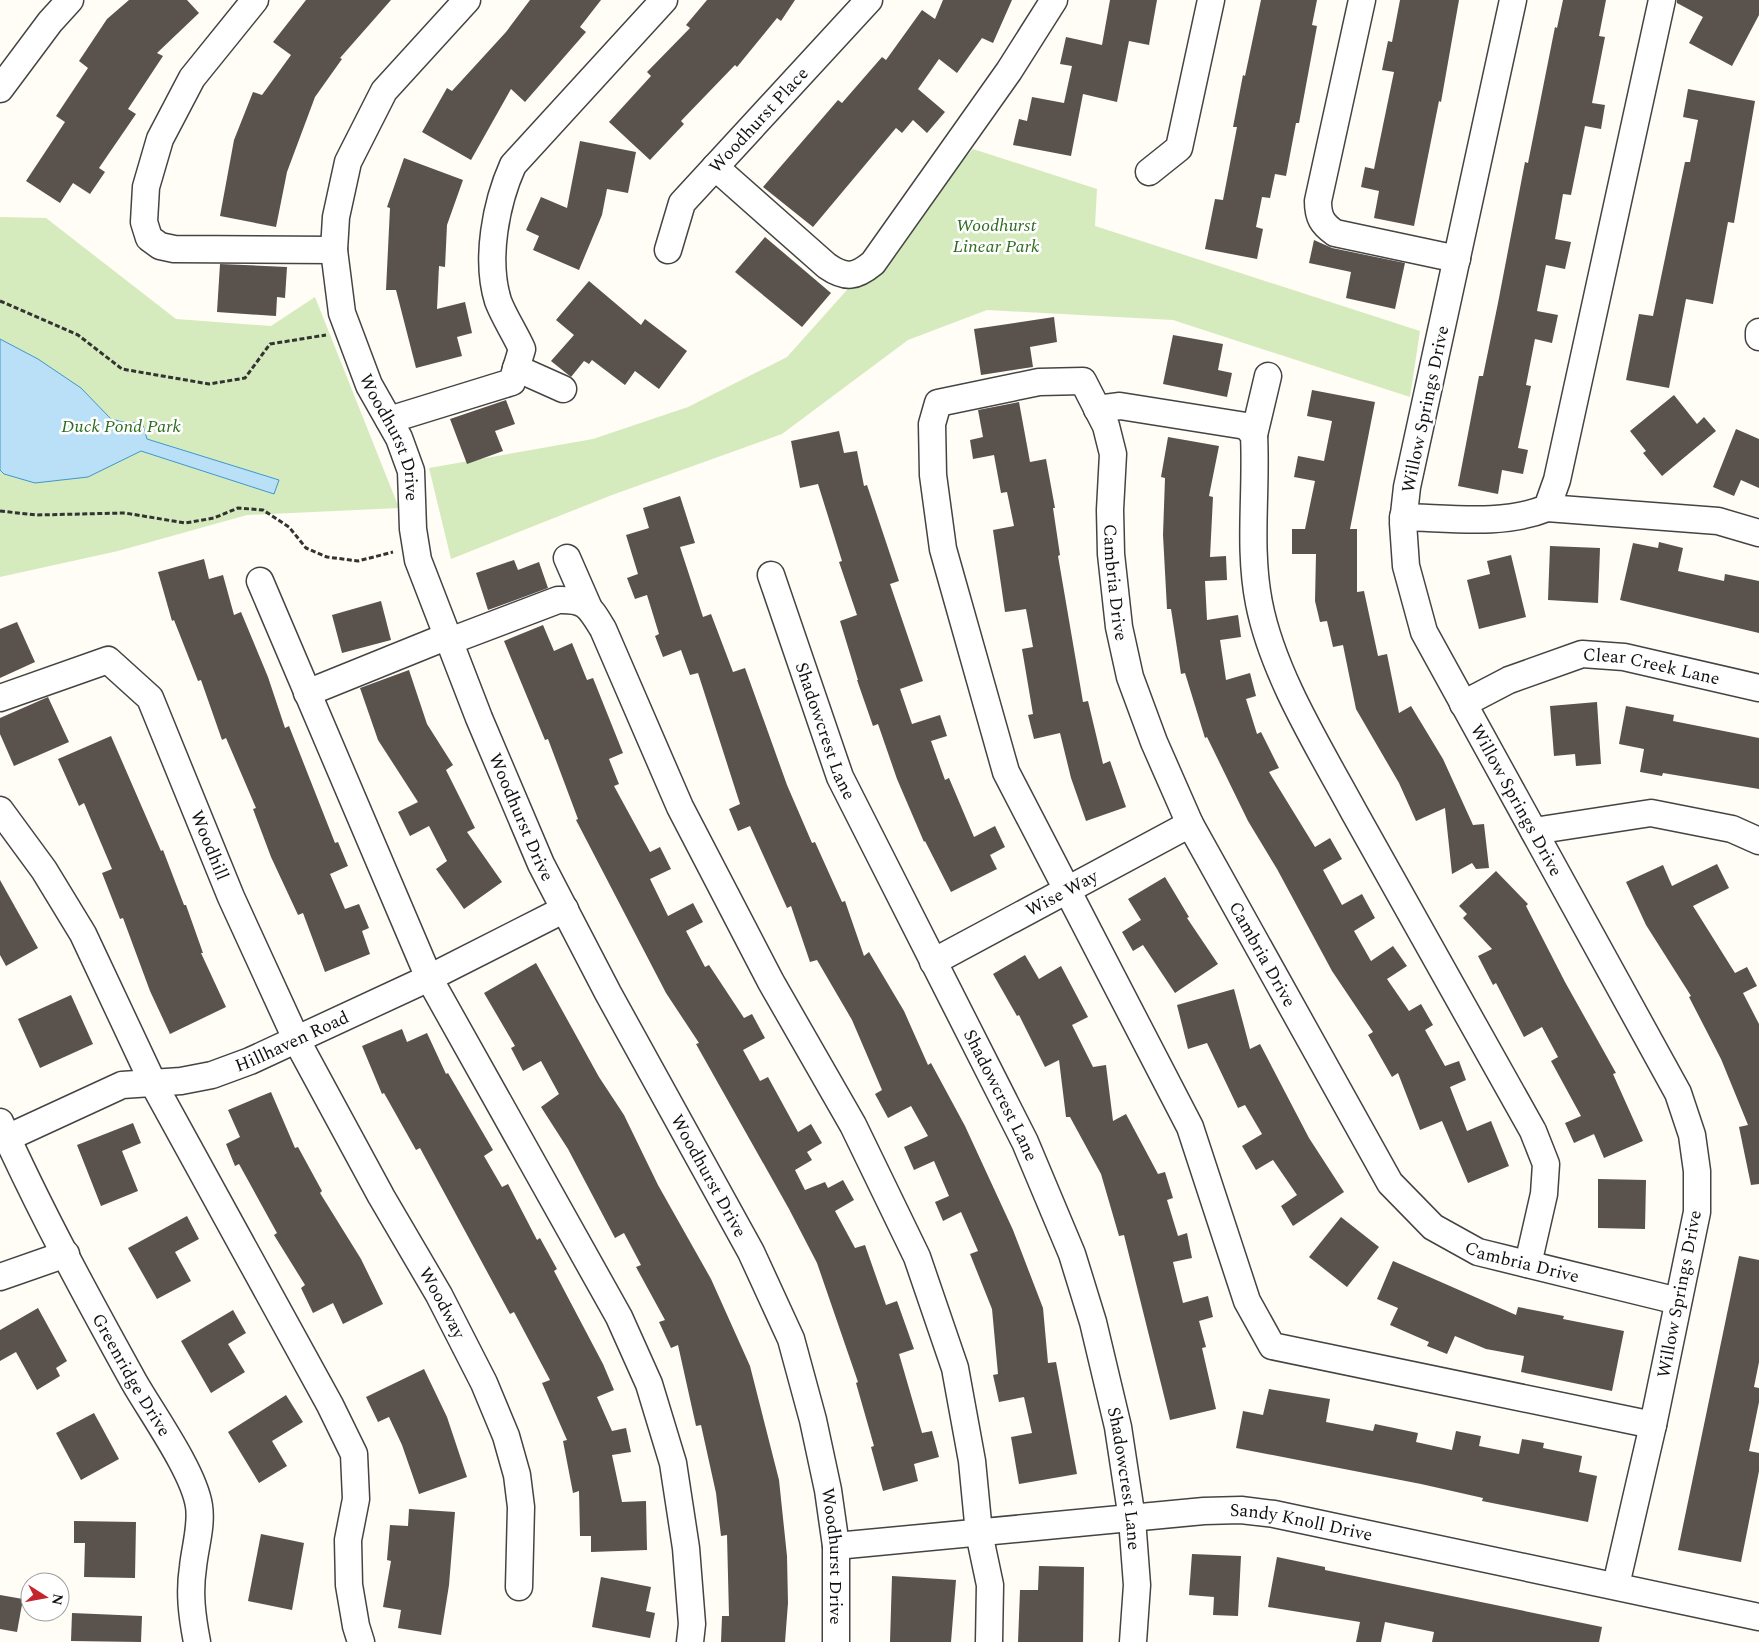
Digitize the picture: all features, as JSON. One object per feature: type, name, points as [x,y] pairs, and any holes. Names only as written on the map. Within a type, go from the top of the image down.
[{"type":"street","points":[[0,89],[70,0]]},
{"type":"street","points":[[255,0],[192,78],[160,139],[146,187],[144,222],[149,238],[160,246],[174,249],[334,250]]},
{"type":"street","name":"Woodhurst Drive","points":[[467,0],[384,91],[366,123],[348,162],[336,217],[334,250],[342,312],[369,384],[400,438],[411,471],[413,529],[418,560],[541,864],[608,993],[751,1252],[791,1339],[813,1420],[828,1490],[836,1546],[836,1642]]},
{"type":"street","points":[[390,420],[512,382],[522,349],[498,300],[492,256],[496,214],[505,182],[513,165],[664,0]]},
{"type":"street","name":"Woodhurst Place","points":[[668,250],[682,202],[869,0]]},
{"type":"street","points":[[715,167],[832,269],[850,275],[860,273],[872,263],[986,103],[1054,0]]},
{"type":"street","points":[[1149,172],[1179,148],[1211,0]]},
{"type":"street","points":[[1362,0],[1318,201],[1318,214],[1324,225],[1335,233],[1457,259]]},
{"type":"street","name":"Willow Springs Drive","points":[[1513,0],[1407,488],[1403,517],[1406,566],[1424,632],[1678,1093],[1692,1135],[1697,1171],[1698,1212],[1653,1425],[1616,1585]]},
{"type":"street","points":[[1547,508],[1557,480],[1662,0]]},
{"type":"street","points":[[1759,332],[1759,337]]},
{"type":"street","points":[[516,368],[563,388]]},
{"type":"street","points":[[1268,376],[1254,435],[1255,460],[1252,532],[1259,604],[1279,670],[1394,884],[1533,1131],[1546,1164],[1544,1194],[1528,1264]]},
{"type":"street","name":"Cambria Drive","points":[[1068,889],[1006,772],[943,549],[933,474],[932,424],[938,403],[1039,382],[1083,381],[1106,426],[1113,454],[1110,510],[1111,554],[1118,626],[1130,677],[1154,742],[1190,824],[1390,1184],[1433,1227],[1478,1252],[1678,1301]]},
{"type":"street","points":[[1097,409],[1120,406],[1246,426],[1254,435]]},
{"type":"street","points":[[1403,517],[1489,519],[1529,516],[1547,508],[1718,521],[1759,533]]},
{"type":"street","points":[[567,558],[588,606],[603,629],[680,807],[771,982],[852,1125],[917,1257],[955,1368],[972,1461],[979,1533],[990,1585],[988,1642]]},
{"type":"street","name":"Shadowcrest Lane","points":[[770,575],[840,777],[1025,1142],[1072,1254],[1094,1322],[1118,1427],[1132,1519],[1137,1585],[1133,1642]]},
{"type":"street","points":[[260,581],[429,978],[619,1317],[649,1384],[674,1472],[686,1548],[692,1624],[690,1642]]},
{"type":"street","points":[[307,693],[558,600],[574,599],[588,606]]},
{"type":"street","name":"Clear Creek Lane","points":[[1463,704],[1509,680],[1582,654],[1624,658],[1759,688]]},
{"type":"street","name":"Woodhill","points":[[0,698],[108,660],[150,698],[231,896],[297,1041]]},
{"type":"street","points":[[0,810],[44,870],[84,934],[153,1083],[330,1405],[354,1454],[356,1499],[348,1540],[349,1584],[356,1626],[362,1642]]},
{"type":"street","points":[[1534,831],[1651,814],[1732,829],[1759,841]]},
{"type":"street","name":"Wise Way","points":[[933,962],[1190,824]]},
{"type":"street","points":[[1068,889],[1190,1127],[1247,1301],[1272,1346],[1653,1425]]},
{"type":"street","name":"Hillhaven Road","points":[[3,1130],[122,1085],[212,1075],[297,1041],[429,978],[565,909]]},
{"type":"street","name":"Woodway","points":[[297,1041],[381,1196],[439,1295],[484,1383],[506,1436],[517,1475],[521,1507],[519,1587]]},
{"type":"street","name":"Greenridge Drive","points":[[3,1130],[66,1254],[134,1381],[190,1479],[199,1507],[199,1533],[190,1603],[197,1642]]},
{"type":"street","points":[[0,1277],[66,1254]]},
{"type":"street","name":"Sandy Knoll Drive","points":[[836,1546],[1204,1511],[1241,1510],[1274,1514],[1616,1585],[1759,1617]]},
{"type":"path","points":[[0,301],[78,335],[122,369],[209,384],[245,378],[270,344],[349,331]]},
{"type":"path","points":[[0,511],[36,515],[124,513],[185,523],[214,518],[238,508],[263,510],[289,527],[306,548],[327,557],[358,561],[396,551]]},
{"type":"green space","name":"Woodhurst Linear Park","points":[[973,149],[1097,189],[1095,226],[1420,331],[1410,397],[1173,320],[987,310],[908,340],[782,434],[612,495],[451,559],[429,468],[593,439],[688,407],[787,357]]},
{"type":"green space","name":"Duck Pond Park","points":[[0,217],[46,218],[176,319],[271,326],[315,297],[399,508],[247,515],[118,551],[0,577]]},
{"type":"water","points":[[0,339],[38,359],[81,388],[111,419],[127,423],[142,422],[147,439],[279,480],[274,494],[141,451],[88,477],[35,483],[4,474],[0,470]]},
{"type":"building","points":[[129,0],[187,0],[199,13],[157,53],[163,56],[128,109],[136,114],[99,168],[105,172],[90,194],[73,183],[60,203],[26,181],[65,122],[56,116],[88,68],[79,61],[107,19]]},
{"type":"building","points":[[306,0],[391,0],[340,58],[342,59],[315,97],[287,172],[276,227],[220,216],[234,140],[253,92],[262,95],[291,55],[273,42]]},
{"type":"building","points":[[530,0],[601,0],[580,27],[586,32],[525,102],[511,89],[471,160],[422,132],[447,88],[452,91],[506,32]]},
{"type":"building","points":[[707,0],[795,0],[781,21],[777,18],[737,67],[735,65],[681,121],[684,124],[650,160],[609,122],[651,76],[647,72],[690,28],[686,25]]},
{"type":"building","points":[[943,0],[1012,0],[993,43],[982,38],[957,73],[939,59],[918,89],[945,112],[927,133],[913,120],[902,133],[896,128],[813,227],[763,187],[838,100],[842,103],[882,57],[886,60],[922,10],[935,19]]},
{"type":"building","points":[[1110,0],[1157,0],[1149,45],[1129,41],[1117,102],[1083,94],[1071,156],[1013,145],[1019,119],[1027,121],[1032,97],[1064,103],[1072,66],[1060,64],[1066,37],[1102,45]]},
{"type":"building","points":[[1261,0],[1317,0],[1312,25],[1317,26],[1299,123],[1296,123],[1286,176],[1275,174],[1270,198],[1262,197],[1256,227],[1263,229],[1257,259],[1205,249],[1215,199],[1223,200],[1237,127],[1233,127]]},
{"type":"building","points":[[1400,0],[1459,0],[1441,102],[1439,101],[1414,226],[1374,218],[1379,191],[1361,187],[1365,167],[1374,169],[1394,72],[1382,70],[1388,41],[1392,42]]},
{"type":"building","points":[[1563,0],[1606,0],[1599,36],[1605,37],[1592,103],[1605,105],[1601,129],[1585,126],[1571,195],[1563,194],[1555,239],[1571,242],[1565,269],[1546,265],[1537,311],[1558,315],[1552,343],[1535,339],[1526,385],[1531,386],[1518,448],[1528,450],[1523,474],[1502,470],[1498,494],[1458,486],[1479,376],[1483,376],[1525,162],[1528,163],[1555,27],[1557,28]]},
{"type":"building","points":[[1677,0],[1759,0],[1759,15],[1732,66],[1689,43],[1703,17],[1677,3]]},
{"type":"building","points":[[1688,89],[1755,101],[1734,223],[1728,222],[1713,304],[1686,299],[1669,388],[1626,380],[1639,314],[1653,316],[1685,162],[1690,162],[1698,120],[1683,117]]},
{"type":"building","points":[[580,141],[636,152],[628,193],[607,189],[602,215],[579,270],[533,250],[539,236],[526,230],[541,197],[567,208]]},
{"type":"building","points":[[404,158],[463,180],[447,225],[445,267],[439,266],[437,309],[465,302],[472,333],[457,337],[462,356],[416,368],[396,290],[386,290],[390,208],[387,207]]},
{"type":"building","points":[[765,237],[831,293],[802,327],[735,272]]},
{"type":"building","points":[[1314,240],[1332,248],[1405,263],[1395,309],[1346,298],[1351,272],[1309,263]]},
{"type":"building","points":[[220,264],[287,267],[285,298],[277,297],[276,316],[217,312]]},
{"type":"building","points":[[589,281],[641,325],[645,319],[687,351],[659,389],[635,371],[625,385],[592,360],[589,364],[584,361],[571,377],[551,361],[574,335],[556,320]]},
{"type":"building","points":[[1054,317],[1057,342],[1030,347],[1033,367],[981,375],[974,329]]},
{"type":"building","points":[[1173,335],[1223,344],[1218,370],[1232,373],[1227,397],[1163,384]]},
{"type":"building","points":[[1312,390],[1375,402],[1350,529],[1357,529],[1357,592],[1364,591],[1378,656],[1387,654],[1399,713],[1411,706],[1443,759],[1473,825],[1484,824],[1489,868],[1476,869],[1472,863],[1452,874],[1445,808],[1416,821],[1399,783],[1356,709],[1343,645],[1333,647],[1327,621],[1320,622],[1315,601],[1316,554],[1292,554],[1292,529],[1305,529],[1315,481],[1294,477],[1298,456],[1324,461],[1332,421],[1307,416]]},
{"type":"building","points":[[1674,395],[1697,424],[1704,417],[1716,431],[1662,476],[1643,453],[1646,451],[1630,431]]},
{"type":"building","points":[[506,400],[515,424],[495,431],[503,451],[467,464],[450,419]]},
{"type":"building","points":[[1019,402],[1030,462],[1046,459],[1055,508],[1053,508],[1060,555],[1058,556],[1083,702],[1088,701],[1103,764],[1110,761],[1126,807],[1086,821],[1071,778],[1060,733],[1034,739],[1028,715],[1033,714],[1022,649],[1033,647],[1026,609],[1005,612],[993,530],[1014,526],[1007,492],[1001,493],[994,455],[973,459],[970,440],[983,437],[978,410]]},
{"type":"building","points":[[1736,429],[1759,439],[1759,488],[1741,480],[1734,496],[1713,487]]},
{"type":"building","points":[[839,431],[844,453],[857,451],[864,486],[867,485],[899,581],[890,584],[923,681],[900,689],[912,724],[940,715],[947,736],[931,741],[945,780],[949,778],[974,837],[995,826],[1005,847],[990,855],[997,869],[951,892],[924,842],[897,779],[878,724],[873,726],[857,680],[840,621],[857,615],[839,562],[842,561],[818,484],[800,488],[791,441]]},
{"type":"building","points":[[1168,437],[1219,446],[1209,496],[1213,497],[1210,557],[1226,556],[1227,580],[1205,581],[1207,620],[1238,615],[1241,637],[1220,640],[1226,680],[1250,673],[1256,696],[1246,699],[1257,734],[1261,732],[1279,768],[1269,772],[1315,847],[1330,838],[1342,859],[1323,870],[1342,905],[1362,894],[1375,918],[1354,931],[1371,961],[1393,946],[1407,966],[1387,979],[1409,1011],[1421,1004],[1433,1025],[1425,1030],[1445,1066],[1459,1061],[1466,1080],[1450,1087],[1467,1131],[1491,1121],[1509,1166],[1468,1183],[1442,1121],[1420,1130],[1398,1073],[1392,1077],[1368,1035],[1373,1032],[1332,971],[1277,869],[1248,821],[1207,737],[1205,738],[1185,673],[1181,674],[1171,609],[1167,609],[1163,535],[1165,478],[1161,477]]},
{"type":"building","points":[[680,496],[695,543],[680,547],[703,617],[711,614],[733,672],[745,668],[787,785],[812,843],[815,842],[842,902],[845,901],[864,956],[869,952],[904,1011],[928,1065],[931,1063],[965,1126],[1013,1230],[1043,1308],[1048,1363],[1056,1362],[1077,1474],[1019,1484],[1011,1437],[1032,1433],[1024,1397],[999,1402],[993,1375],[998,1374],[992,1309],[970,1254],[978,1251],[961,1212],[943,1221],[935,1202],[949,1196],[934,1161],[914,1170],[904,1147],[928,1136],[911,1106],[888,1118],[875,1094],[882,1090],[852,1020],[817,960],[810,962],[791,906],[787,908],[750,826],[738,831],[729,809],[740,804],[698,673],[690,675],[681,650],[663,657],[655,636],[659,634],[647,595],[635,599],[627,578],[638,574],[626,535],[649,528],[643,508]]},
{"type":"building","points":[[1659,542],[1683,548],[1678,571],[1724,581],[1725,574],[1759,581],[1759,633],[1620,600],[1633,543],[1658,548]]},
{"type":"building","points":[[1550,546],[1600,548],[1598,603],[1548,600]]},
{"type":"building","points":[[1511,555],[1526,617],[1479,629],[1467,580],[1490,574],[1487,561]]},
{"type":"building","points":[[204,559],[209,579],[223,575],[234,615],[241,612],[268,677],[285,728],[289,726],[335,843],[338,842],[348,866],[330,874],[345,909],[359,904],[369,928],[362,931],[370,954],[325,972],[303,913],[298,915],[271,857],[253,809],[256,808],[226,738],[222,740],[201,680],[198,681],[174,620],[172,621],[158,572]]},
{"type":"building","points":[[514,560],[518,570],[539,562],[548,588],[488,610],[476,573]]},
{"type":"building","points":[[381,601],[391,640],[342,653],[332,615]]},
{"type":"building","points":[[17,622],[35,662],[0,678],[0,629]]},
{"type":"building","points":[[543,625],[554,651],[572,643],[587,680],[593,678],[623,753],[609,759],[619,784],[614,786],[650,852],[660,847],[671,869],[650,879],[668,916],[693,903],[703,922],[686,931],[705,967],[709,965],[744,1018],[752,1014],[765,1038],[743,1050],[760,1081],[768,1077],[798,1132],[811,1124],[822,1143],[807,1152],[812,1160],[795,1170],[805,1190],[825,1182],[828,1188],[843,1180],[854,1200],[835,1211],[855,1248],[865,1245],[886,1305],[897,1301],[914,1349],[899,1354],[922,1433],[932,1431],[939,1457],[914,1464],[918,1481],[883,1491],[871,1447],[874,1446],[856,1383],[858,1382],[817,1263],[789,1209],[696,1044],[699,1043],[666,993],[576,820],[578,819],[548,739],[545,740],[504,641]]},
{"type":"building","points":[[409,670],[427,724],[453,765],[446,770],[475,828],[467,832],[502,882],[464,909],[436,869],[447,861],[429,826],[410,836],[398,812],[418,802],[378,740],[360,688]]},
{"type":"building","points":[[48,697],[69,742],[14,766],[0,734],[0,718]]},
{"type":"building","points":[[1597,702],[1601,764],[1576,766],[1575,754],[1554,756],[1550,706]]},
{"type":"building","points":[[1626,706],[1674,715],[1673,721],[1759,738],[1759,789],[1663,773],[1662,776],[1640,772],[1644,749],[1619,744]]},
{"type":"building","points":[[111,736],[161,851],[163,850],[184,905],[186,905],[203,953],[201,953],[226,1007],[170,1034],[150,991],[123,918],[120,919],[102,873],[112,869],[84,803],[79,806],[58,759]]},
{"type":"building","points":[[1717,864],[1729,888],[1693,906],[1735,973],[1747,967],[1757,986],[1743,993],[1759,1024],[1759,1184],[1751,1185],[1739,1127],[1748,1125],[1721,1059],[1689,997],[1691,996],[1646,925],[1626,882],[1663,865],[1672,886]]},
{"type":"building","points":[[1496,871],[1528,904],[1526,906],[1565,982],[1616,1073],[1613,1074],[1643,1141],[1604,1158],[1594,1134],[1574,1143],[1565,1123],[1581,1116],[1551,1061],[1558,1057],[1542,1027],[1524,1037],[1496,983],[1493,985],[1478,956],[1492,949],[1463,918],[1467,914],[1459,906]]},
{"type":"building","points":[[1165,877],[1189,917],[1187,918],[1218,964],[1175,993],[1143,945],[1133,951],[1122,932],[1141,920],[1128,899]]},
{"type":"building","points":[[0,880],[38,948],[6,966],[0,955]]},
{"type":"building","points":[[1025,955],[1039,979],[1061,966],[1088,1017],[1072,1025],[1093,1067],[1106,1065],[1113,1121],[1126,1114],[1158,1174],[1165,1172],[1173,1198],[1167,1200],[1178,1236],[1187,1233],[1192,1258],[1173,1262],[1183,1303],[1208,1296],[1213,1317],[1199,1321],[1206,1347],[1202,1348],[1216,1409],[1170,1420],[1124,1235],[1119,1236],[1101,1174],[1070,1117],[1066,1117],[1059,1060],[1045,1067],[1019,1015],[1017,1016],[993,974]]},
{"type":"building","points":[[536,963],[599,1077],[624,1115],[658,1185],[711,1279],[750,1366],[779,1480],[787,1556],[788,1603],[785,1642],[721,1642],[722,1616],[729,1616],[727,1535],[721,1536],[716,1493],[701,1425],[696,1426],[678,1345],[671,1348],[659,1322],[665,1320],[636,1267],[641,1265],[624,1233],[615,1238],[568,1149],[541,1107],[559,1094],[541,1061],[523,1071],[511,1048],[515,1046],[484,993]]},
{"type":"building","points":[[1234,989],[1250,1049],[1260,1044],[1309,1138],[1344,1192],[1293,1226],[1281,1206],[1297,1195],[1273,1160],[1256,1170],[1242,1146],[1262,1134],[1245,1105],[1238,1108],[1207,1043],[1188,1049],[1177,1005]]},
{"type":"building","points":[[71,995],[93,1044],[40,1068],[18,1019]]},
{"type":"building","points":[[402,1029],[407,1042],[427,1033],[446,1074],[448,1073],[493,1150],[484,1156],[502,1187],[508,1184],[537,1240],[540,1238],[557,1269],[554,1271],[603,1364],[614,1390],[597,1397],[612,1431],[626,1428],[631,1452],[612,1455],[622,1502],[646,1501],[647,1550],[591,1552],[591,1536],[580,1536],[579,1491],[573,1493],[563,1441],[567,1440],[542,1383],[550,1380],[514,1312],[510,1314],[420,1148],[416,1150],[384,1093],[382,1094],[362,1046]]},
{"type":"building","points":[[271,1092],[295,1148],[298,1147],[322,1191],[320,1193],[361,1259],[383,1304],[343,1324],[333,1303],[313,1313],[301,1288],[305,1285],[274,1235],[277,1233],[239,1164],[235,1166],[226,1144],[240,1137],[228,1110]]},
{"type":"building","points":[[133,1123],[141,1143],[122,1151],[138,1191],[101,1206],[77,1145]]},
{"type":"building","points":[[1598,1179],[1646,1180],[1645,1229],[1598,1228]]},
{"type":"building","points":[[187,1216],[199,1239],[175,1252],[191,1281],[157,1299],[128,1248]]},
{"type":"building","points":[[1341,1217],[1379,1247],[1347,1287],[1309,1257]]},
{"type":"building","points":[[1739,1256],[1759,1260],[1759,1362],[1754,1387],[1759,1388],[1759,1402],[1749,1451],[1759,1453],[1759,1471],[1741,1562],[1678,1550]]},
{"type":"building","points":[[1393,1261],[1516,1315],[1518,1307],[1564,1316],[1563,1319],[1624,1331],[1612,1391],[1521,1372],[1524,1356],[1486,1349],[1455,1336],[1447,1354],[1427,1346],[1429,1342],[1390,1325],[1398,1308],[1377,1299]]},
{"type":"building","points":[[38,1308],[67,1361],[56,1368],[60,1376],[37,1390],[16,1352],[0,1361],[0,1330]]},
{"type":"building","points":[[233,1310],[246,1333],[228,1344],[245,1372],[211,1393],[181,1341]]},
{"type":"building","points":[[424,1369],[447,1417],[467,1477],[419,1494],[402,1445],[389,1417],[378,1422],[366,1397]]},
{"type":"building","points":[[1269,1389],[1330,1399],[1326,1422],[1373,1431],[1375,1424],[1418,1433],[1416,1442],[1452,1450],[1456,1431],[1481,1436],[1479,1446],[1519,1454],[1522,1439],[1544,1443],[1543,1448],[1582,1456],[1579,1472],[1597,1476],[1588,1522],[1482,1501],[1483,1498],[1421,1484],[1236,1448],[1243,1411],[1263,1415]]},
{"type":"building","points":[[286,1395],[303,1422],[272,1441],[287,1466],[259,1483],[228,1432]]},
{"type":"building","points":[[94,1413],[119,1459],[81,1480],[56,1433]]},
{"type":"building","points":[[409,1509],[455,1512],[449,1585],[441,1635],[398,1628],[401,1610],[383,1607],[391,1561],[387,1560],[390,1525],[408,1526]]},
{"type":"building","points":[[74,1521],[136,1522],[135,1578],[84,1577],[85,1543],[74,1543]]},
{"type":"building","points":[[261,1534],[304,1543],[292,1610],[248,1601]]},
{"type":"building","points":[[1192,1554],[1241,1556],[1238,1616],[1213,1615],[1214,1597],[1189,1595]]},
{"type":"building","points":[[1277,1557],[1325,1567],[1325,1570],[1602,1627],[1599,1642],[1432,1642],[1434,1632],[1385,1622],[1381,1642],[1356,1642],[1360,1622],[1268,1607]]},
{"type":"building","points":[[1039,1566],[1084,1567],[1083,1642],[1018,1642],[1020,1590],[1038,1590]]},
{"type":"building","points":[[892,1576],[956,1580],[951,1642],[890,1642]]},
{"type":"building","points":[[601,1577],[651,1587],[646,1611],[655,1613],[650,1638],[592,1627]]},
{"type":"building","points":[[0,1595],[20,1598],[20,1616],[17,1632],[0,1629]]},
{"type":"building","points":[[72,1613],[142,1616],[141,1642],[71,1641]]}]
